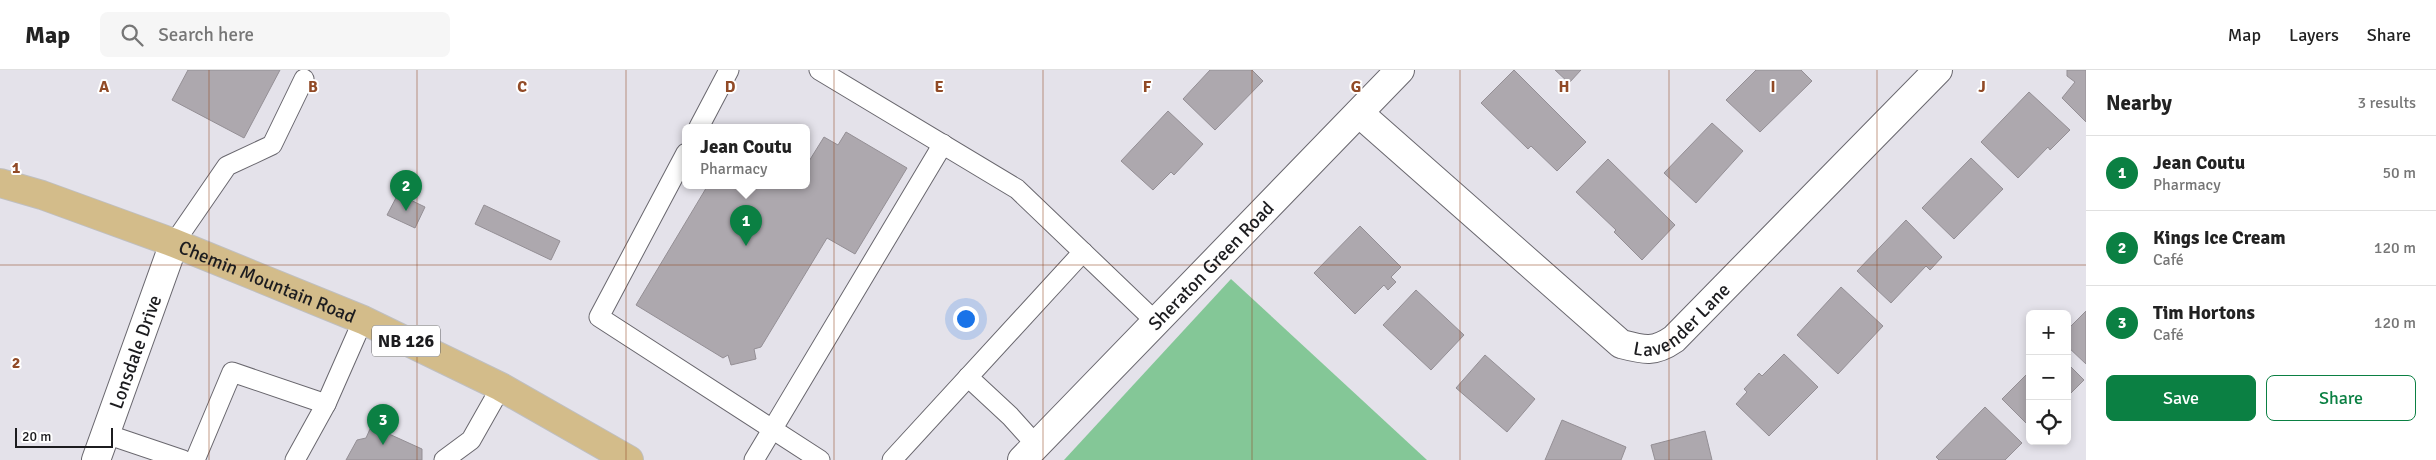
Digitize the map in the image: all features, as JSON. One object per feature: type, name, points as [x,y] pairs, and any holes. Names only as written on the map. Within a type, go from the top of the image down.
[{"type":"main road","name":"Chemin Mountain Road","points":[[0,183],[42,195],[174,242],[363,320],[501,388],[629,460]]},
{"type":"street","name":"Sheraton Green Road","points":[[1029,453],[1400,70]]},
{"type":"street","name":"Lavender Lane","points":[[1359,113],[1621,344],[1641,350],[1660,348],[1674,339],[1938,70]]},
{"type":"street","name":"Lonsdale Drive","points":[[96,460],[174,242]]},
{"type":"lane","points":[[701,124],[729,70]]},
{"type":"lane","points":[[819,70],[1016,189],[1156,322]]},
{"type":"lane","points":[[174,242],[227,166],[272,145],[304,79]]},
{"type":"lane","points":[[754,460],[943,144]]},
{"type":"lane","points":[[682,161],[599,318],[820,460]]},
{"type":"lane","points":[[892,460],[1083,252]]},
{"type":"lane","points":[[295,460],[326,404],[363,320]]},
{"type":"lane","points":[[195,460],[232,372],[326,404]]},
{"type":"lane","points":[[968,377],[1010,416],[1029,453]]},
{"type":"lane","points":[[444,460],[471,440],[501,388]]},
{"type":"lane","points":[[106,434],[183,460]]},
{"type":"lane","points":[[471,440],[471,460]]},
{"type":"green space","points":[[1231,279],[1427,460],[1064,460]]},
{"type":"building","points":[[188,70],[280,70],[244,138],[172,100]]},
{"type":"building","points":[[1210,70],[1252,70],[1263,81],[1215,130],[1183,99]]},
{"type":"building","points":[[1514,70],[1586,142],[1557,171],[1531,146],[1528,149],[1481,103]]},
{"type":"building","points":[[1555,70],[1581,70],[1569,83]]},
{"type":"building","points":[[1756,70],[1801,70],[1812,81],[1760,132],[1726,100]]},
{"type":"building","points":[[2067,70],[2086,70],[2086,122],[2062,98],[2075,82],[2067,76]]},
{"type":"building","points":[[2029,92],[2070,130],[2050,150],[2048,147],[2018,178],[1981,142]]},
{"type":"building","points":[[1168,111],[1203,144],[1174,175],[1171,172],[1153,190],[1121,161]]},
{"type":"building","points":[[1712,123],[1743,151],[1696,203],[1664,173]]},
{"type":"building","points":[[846,132],[907,168],[855,254],[827,238],[761,347],[754,349],[756,359],[731,365],[728,355],[723,358],[636,305],[706,189],[810,189],[810,160],[824,137],[838,145]]},
{"type":"building","points":[[1971,158],[2003,189],[1954,239],[1922,208]]},
{"type":"building","points":[[1608,159],[1675,225],[1642,260],[1614,232],[1616,230],[1576,192]]},
{"type":"building","points":[[398,194],[425,207],[415,228],[387,215]]},
{"type":"building","points":[[484,205],[560,241],[551,260],[475,224]]},
{"type":"building","points":[[1906,220],[1942,257],[1930,270],[1926,266],[1891,303],[1857,271]]},
{"type":"building","points":[[1360,226],[1401,267],[1391,277],[1396,282],[1388,290],[1384,285],[1355,314],[1314,273]]},
{"type":"building","points":[[1841,287],[1883,326],[1838,374],[1797,335]]},
{"type":"building","points":[[1416,290],[1464,335],[1431,370],[1383,325]]},
{"type":"building","points":[[2086,311],[2086,364],[2071,350],[2071,326]]},
{"type":"building","points":[[1784,354],[1818,387],[1769,436],[1736,404],[1747,392],[1744,389],[1759,373],[1762,376]]},
{"type":"building","points":[[1485,355],[1535,399],[1507,432],[1456,388]]},
{"type":"building","points":[[2071,367],[2084,380],[2071,393]]},
{"type":"building","points":[[2026,375],[2026,423],[2002,399]]},
{"type":"building","points":[[1985,407],[2022,443],[2005,460],[1939,460],[1936,457]]},
{"type":"building","points":[[1562,420],[1626,447],[1621,460],[1545,460]]},
{"type":"building","points":[[370,429],[378,429],[422,449],[422,460],[346,460],[357,440],[366,438]]},
{"type":"building","points":[[1705,431],[1712,460],[1655,460],[1651,445]]},
{"type":"place","name":"Kings Ice Cream","points":[[406,211]]},
{"type":"place","name":"Jean Coutu","points":[[746,246]]},
{"type":"place","name":"Tim Hortons","points":[[383,445]]}]
